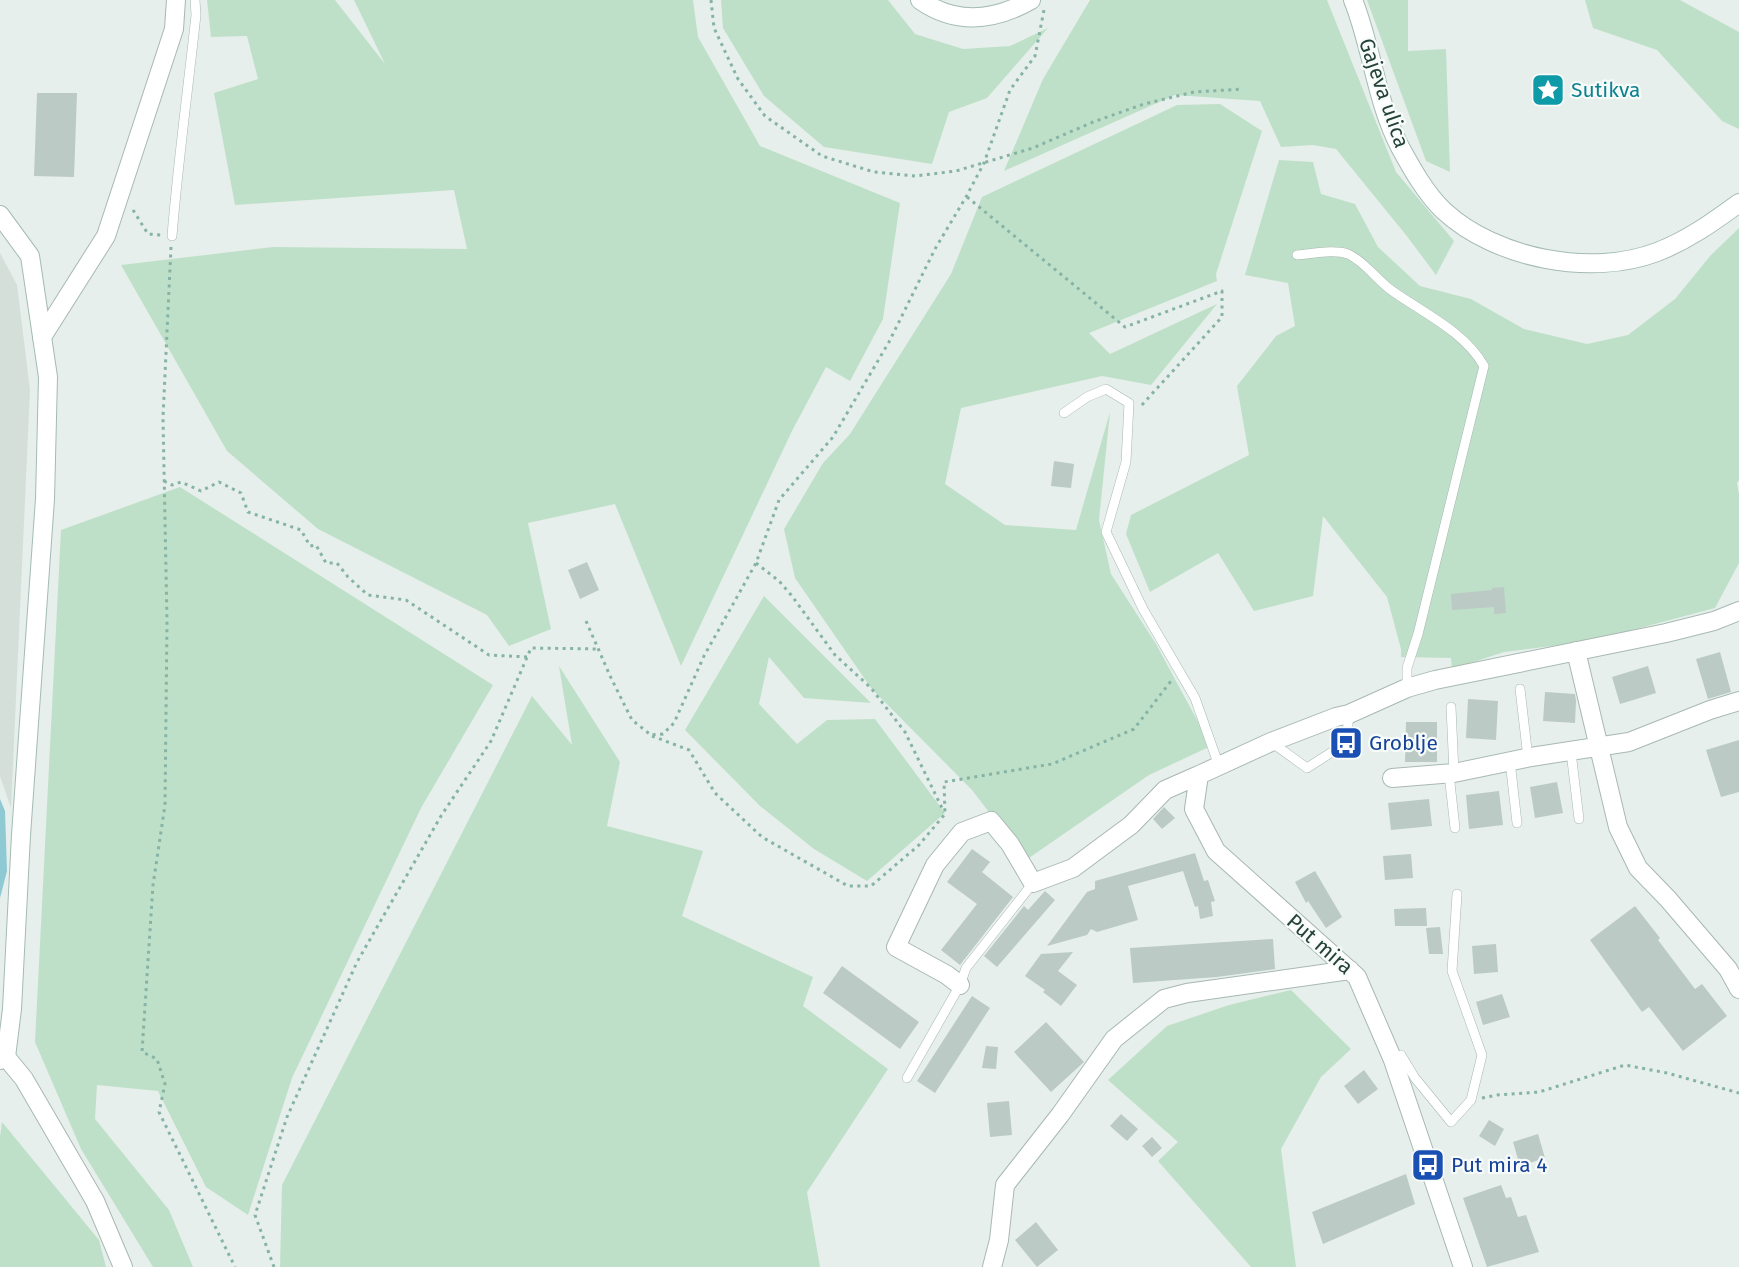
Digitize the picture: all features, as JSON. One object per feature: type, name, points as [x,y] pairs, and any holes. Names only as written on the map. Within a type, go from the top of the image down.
[{"type":"street","points":[[42,337],[106,236],[174,29],[176,0]]},
{"type":"street","points":[[920,0],[935,10],[965,18],[993,15],[1017,8],[1031,0]]},
{"type":"street","name":"Gajeva ulica","points":[[1353,0],[1387,114],[1399,146],[1422,183],[1444,211],[1471,230],[1511,250],[1551,261],[1592,264],[1624,261],[1656,253],[1693,236],[1739,203]]},
{"type":"street","points":[[0,215],[30,256],[48,377],[45,499],[21,835],[12,1009],[3,1059],[24,1079],[95,1201],[123,1267]]},
{"type":"street","points":[[960,985],[947,975],[896,947],[935,865],[962,832],[991,820],[1010,844],[1033,884],[1073,868],[1131,825],[1165,790],[1266,745],[1349,714],[1407,688],[1435,680],[1666,633],[1714,621],[1739,611]]},
{"type":"street","points":[[1575,651],[1618,827],[1638,868],[1731,967],[1739,989]]},
{"type":"street","points":[[1392,778],[1451,773],[1629,742],[1739,701]]},
{"type":"street","name":"Put mira","points":[[1200,775],[1194,809],[1216,851],[1357,977],[1393,1060],[1463,1267]]},
{"type":"street","points":[[992,1267],[999,1240],[1005,1185],[1060,1115],[1114,1039],[1164,999],[1186,993],[1350,970]]},
{"type":"lane","points":[[172,236],[177,171],[196,15],[195,0]]},
{"type":"lane","points":[[1297,255],[1339,251],[1352,256],[1390,289],[1446,326],[1479,357],[1484,366],[1418,634],[1407,668],[1407,688]]},
{"type":"lane","points":[[1064,413],[1087,397],[1106,389],[1129,403],[1126,462],[1107,532],[1143,609],[1195,698],[1219,766]]},
{"type":"lane","points":[[1517,823],[1520,689]]},
{"type":"lane","points":[[1451,706],[1451,773],[1455,828]]},
{"type":"lane","points":[[1266,745],[1307,768],[1346,743],[1349,714]]},
{"type":"lane","points":[[1571,753],[1579,819]]},
{"type":"lane","points":[[907,1078],[960,985],[966,968],[1033,884]]},
{"type":"lane","points":[[1393,1060],[1401,1055],[1415,1078],[1451,1122],[1471,1100],[1482,1055],[1452,971],[1457,894]]},
{"type":"path","points":[[711,0],[714,28],[738,79],[765,116],[822,156],[874,172],[915,176],[956,171],[1033,148],[1093,122],[1144,104],[1194,92],[1243,89]]},
{"type":"path","points":[[651,735],[663,734],[674,723],[704,656],[756,563],[778,500],[833,437],[889,342],[935,249],[984,163],[1010,90],[1035,56],[1047,0]]},
{"type":"path","points":[[120,192],[148,234],[172,236],[163,417],[167,622],[165,805],[153,885],[142,1052],[157,1059],[165,1084],[159,1112],[235,1267]]},
{"type":"path","points":[[966,197],[1125,327],[1222,291],[1222,317],[1129,419]]},
{"type":"path","points":[[164,481],[172,485],[181,482],[201,491],[219,482],[242,493],[249,512],[302,530],[310,546],[316,545],[326,562],[337,562],[348,577],[368,595],[406,600],[489,655],[527,657]]},
{"type":"path","points":[[756,563],[779,581],[835,655],[871,688],[905,732],[945,814]]},
{"type":"path","points":[[586,621],[632,720],[651,735],[689,750],[715,793],[762,837],[848,886],[871,886],[919,845],[945,814],[944,782],[1052,764],[1134,729],[1180,669]]},
{"type":"path","points":[[274,1267],[255,1215],[287,1117],[357,962],[441,816],[491,741],[531,648],[599,649]]},
{"type":"path","points":[[1471,1100],[1497,1095],[1539,1092],[1625,1065],[1667,1073],[1739,1093]]},
{"type":"shaded area","points":[[0,253],[17,285],[30,390],[11,808],[0,776]]},
{"type":"green space","points":[[207,0],[335,0],[385,64],[354,0],[693,0],[698,37],[760,146],[900,203],[883,319],[850,381],[826,367],[792,431],[681,666],[615,504],[528,523],[551,629],[509,646],[487,615],[318,529],[227,451],[121,265],[273,247],[467,249],[454,190],[235,205],[214,93],[258,79],[247,36],[211,37]]},
{"type":"green space","points":[[721,0],[888,0],[915,34],[963,49],[1010,46],[1048,28],[987,98],[949,112],[932,164],[824,147],[764,96],[723,28]]},
{"type":"green space","points":[[1090,0],[1327,0],[1396,172],[1454,241],[1436,275],[1336,149],[1313,145],[1281,147],[1260,101],[1175,95],[1004,171],[1043,79]]},
{"type":"green space","points":[[1367,0],[1408,0],[1408,51],[1446,49],[1450,172],[1426,161]]},
{"type":"green space","points":[[1585,0],[1680,0],[1739,32],[1739,129],[1722,121],[1657,50],[1593,28]]},
{"type":"green space","points":[[1220,104],[1262,131],[1216,274],[1217,281],[1089,333],[1110,354],[1217,304],[1151,385],[1102,376],[961,408],[945,484],[1005,525],[1076,530],[1110,412],[1099,520],[1111,574],[1156,644],[1211,746],[1149,775],[1026,860],[972,790],[871,688],[795,578],[784,529],[823,463],[850,434],[951,274],[982,197],[1177,105]]},
{"type":"green space","points":[[1279,160],[1313,162],[1321,194],[1355,204],[1378,247],[1420,286],[1471,299],[1524,329],[1587,344],[1628,335],[1675,299],[1711,255],[1739,228],[1739,480],[1737,483],[1739,563],[1715,608],[1591,641],[1504,652],[1452,669],[1451,658],[1401,657],[1401,649],[1387,597],[1323,516],[1313,596],[1254,611],[1218,553],[1150,592],[1126,534],[1131,515],[1249,455],[1237,386],[1276,336],[1295,326],[1288,283],[1245,275]]},
{"type":"green space","points":[[180,487],[493,685],[421,808],[292,1078],[248,1215],[206,1187],[158,1091],[97,1085],[95,1119],[169,1210],[193,1267],[153,1267],[81,1149],[35,1042],[61,530]]},
{"type":"green space","points":[[764,596],[871,703],[804,698],[769,657],[759,704],[797,744],[827,720],[875,719],[945,813],[867,881],[814,849],[760,806],[685,730]]},
{"type":"green space","points":[[559,666],[620,762],[607,826],[703,851],[682,916],[813,977],[803,1006],[888,1069],[807,1192],[820,1267],[280,1267],[282,1185],[532,696],[572,745]]},
{"type":"green space","points":[[1291,990],[1351,1049],[1321,1077],[1281,1149],[1296,1267],[1251,1267],[1158,1161],[1178,1142],[1108,1080],[1167,1026],[1229,1005]]},
{"type":"green space","points":[[2,1122],[99,1240],[106,1267],[0,1267]]},
{"type":"water","points":[[0,799],[5,811],[7,871],[0,898]]},
{"type":"building","points":[[37,93],[77,93],[74,177],[34,176]]},
{"type":"building","points":[[1054,461],[1074,464],[1071,488],[1051,486]]},
{"type":"building","points":[[587,562],[599,590],[580,599],[568,570]]},
{"type":"building","points":[[1504,587],[1506,613],[1494,614],[1494,607],[1452,610],[1451,594]]},
{"type":"building","points":[[1720,652],[1731,692],[1708,699],[1696,659]]},
{"type":"building","points":[[1648,666],[1656,693],[1620,704],[1612,677]]},
{"type":"building","points":[[1545,692],[1575,694],[1575,723],[1543,721]]},
{"type":"building","points":[[1468,699],[1498,701],[1496,740],[1466,738]]},
{"type":"building","points":[[1406,722],[1437,722],[1437,762],[1405,762]]},
{"type":"building","points":[[1739,740],[1739,792],[1721,797],[1706,750]]},
{"type":"building","points":[[1557,782],[1563,813],[1535,818],[1530,787]]},
{"type":"building","points":[[1499,791],[1503,825],[1469,829],[1466,795]]},
{"type":"building","points":[[1429,799],[1432,826],[1391,830],[1388,803]]},
{"type":"building","points":[[1164,807],[1175,818],[1162,829],[1153,819]]},
{"type":"building","points":[[972,849],[990,862],[982,872],[1013,897],[960,965],[941,950],[977,904],[947,882]]},
{"type":"building","points":[[1195,853],[1204,881],[1208,880],[1215,901],[1211,902],[1213,916],[1200,919],[1198,906],[1195,907],[1183,871],[1128,886],[1138,920],[1097,932],[1091,929],[1087,935],[1047,946],[1087,892],[1095,889],[1095,881]]},
{"type":"building","points":[[1411,854],[1413,878],[1385,880],[1383,856]]},
{"type":"building","points":[[1315,871],[1342,917],[1326,928],[1308,901],[1306,903],[1295,882]]},
{"type":"building","points":[[1045,891],[1055,900],[997,967],[984,956],[1024,906],[1028,910]]},
{"type":"building","points":[[1635,906],[1695,989],[1702,984],[1727,1016],[1683,1051],[1649,1007],[1642,1012],[1590,940]]},
{"type":"building","points":[[1426,908],[1427,926],[1395,926],[1394,909]]},
{"type":"building","points":[[1440,927],[1443,954],[1429,954],[1426,928]]},
{"type":"building","points":[[1273,939],[1275,969],[1217,977],[1133,983],[1130,948]]},
{"type":"building","points":[[1496,944],[1498,972],[1474,974],[1472,946]]},
{"type":"building","points":[[1073,952],[1058,971],[1077,985],[1061,1006],[1043,992],[1045,990],[1025,976],[1041,954]]},
{"type":"building","points":[[842,966],[919,1022],[900,1049],[823,993]]},
{"type":"building","points":[[1502,994],[1510,1017],[1483,1025],[1476,1002]]},
{"type":"building","points":[[972,996],[990,1008],[935,1093],[917,1081]]},
{"type":"building","points":[[1046,1022],[1084,1062],[1051,1092],[1014,1052]]},
{"type":"building","points":[[986,1046],[998,1047],[996,1069],[982,1068]]},
{"type":"building","points":[[1364,1070],[1378,1089],[1358,1104],[1344,1086]]},
{"type":"building","points":[[1009,1101],[1012,1135],[990,1137],[987,1103]]},
{"type":"building","points":[[1121,1114],[1138,1129],[1127,1141],[1110,1126]]},
{"type":"building","points":[[1489,1120],[1504,1129],[1495,1146],[1479,1136]]},
{"type":"building","points":[[1538,1134],[1545,1158],[1520,1166],[1513,1142]]},
{"type":"building","points":[[1152,1137],[1162,1148],[1152,1157],[1142,1146]]},
{"type":"building","points":[[1406,1174],[1415,1204],[1323,1244],[1312,1212]]},
{"type":"building","points":[[1501,1185],[1506,1198],[1511,1197],[1518,1217],[1526,1215],[1539,1252],[1487,1267],[1463,1198]]},
{"type":"building","points":[[1036,1222],[1058,1250],[1037,1267],[1015,1240]]},
{"type":"place","name":"Sutikva","points":[[1548,90]]},
{"type":"place","name":"Groblje","points":[[1346,743]]},
{"type":"place","name":"Put mira 4","points":[[1428,1165]]}]
